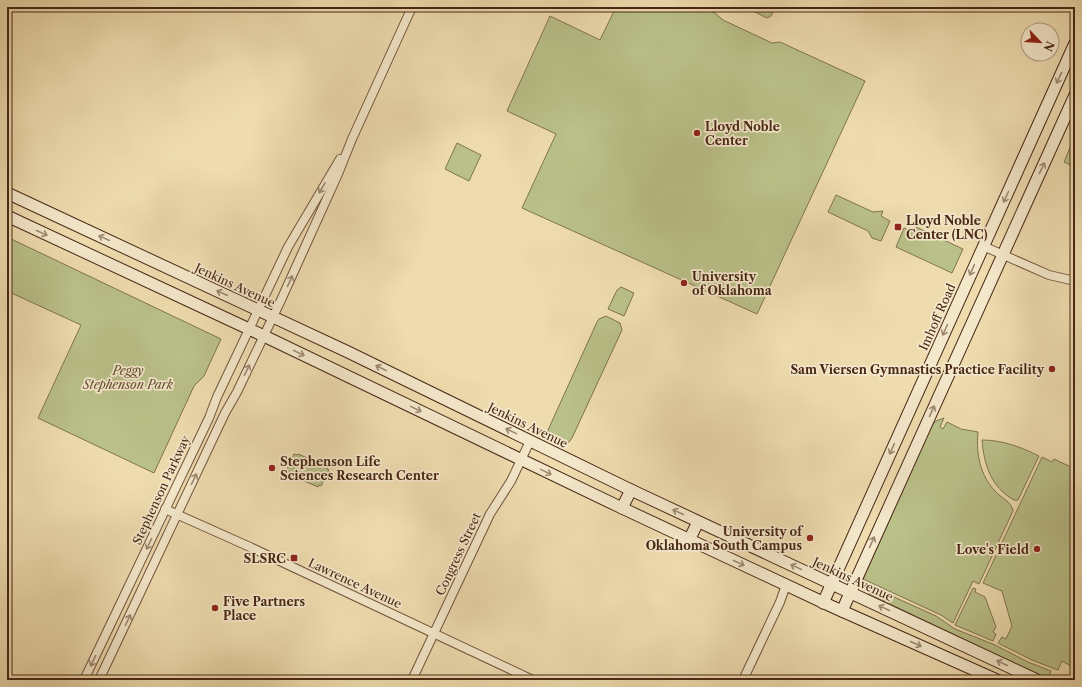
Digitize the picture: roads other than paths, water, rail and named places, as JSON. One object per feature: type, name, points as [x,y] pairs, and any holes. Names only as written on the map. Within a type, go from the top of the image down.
[{"type":"main road","name":"Imhoff Road","points":[[823,603],[1075,42]]},
{"type":"main road","points":[[842,612],[1075,94]]},
{"type":"main road","name":"Jenkins Avenue","points":[[7,193],[273,316],[698,522],[1037,680]]},
{"type":"main road","points":[[7,216],[264,336],[842,612],[997,680]]},
{"type":"main road","points":[[622,508],[631,490]]},
{"type":"main road","points":[[689,540],[698,522]]},
{"type":"street","points":[[99,680],[225,413],[264,336],[412,7]]},
{"type":"street","name":"Stephenson Parkway","points":[[84,680],[209,418],[217,397],[258,310],[298,229],[350,143]]},
{"type":"street","points":[[984,246],[1049,275],[1075,281]]},
{"type":"street","name":"Congress Street","points":[[412,680],[490,514],[511,481],[530,441]]},
{"type":"street","name":"Lawrence Avenue","points":[[165,509],[533,680]]},
{"type":"street","points":[[743,680],[780,602],[786,585]]},
{"type":"place","name":"Lloyd Noble Center","points":[[697,133]]},
{"type":"place","name":"Lloyd Noble Center (LNC)","points":[[898,227]]},
{"type":"place","name":"University of Oklahoma","points":[[684,283]]},
{"type":"place","name":"Sam Viersen Gymnastics Practice Facility","points":[[1052,369]]},
{"type":"place","name":"Stephenson Life Sciences Research Center","points":[[272,468]]},
{"type":"place","name":"University of Oklahoma South Campus","points":[[810,538]]},
{"type":"place","name":"Love's Field","points":[[1037,549]]},
{"type":"place","name":"SLSRC","points":[[294,558]]},
{"type":"place","name":"Five Partners Place","points":[[215,608]]},
{"type":"park label","name":"Peggy Stephenson Park","points":[[128,377]]}]
